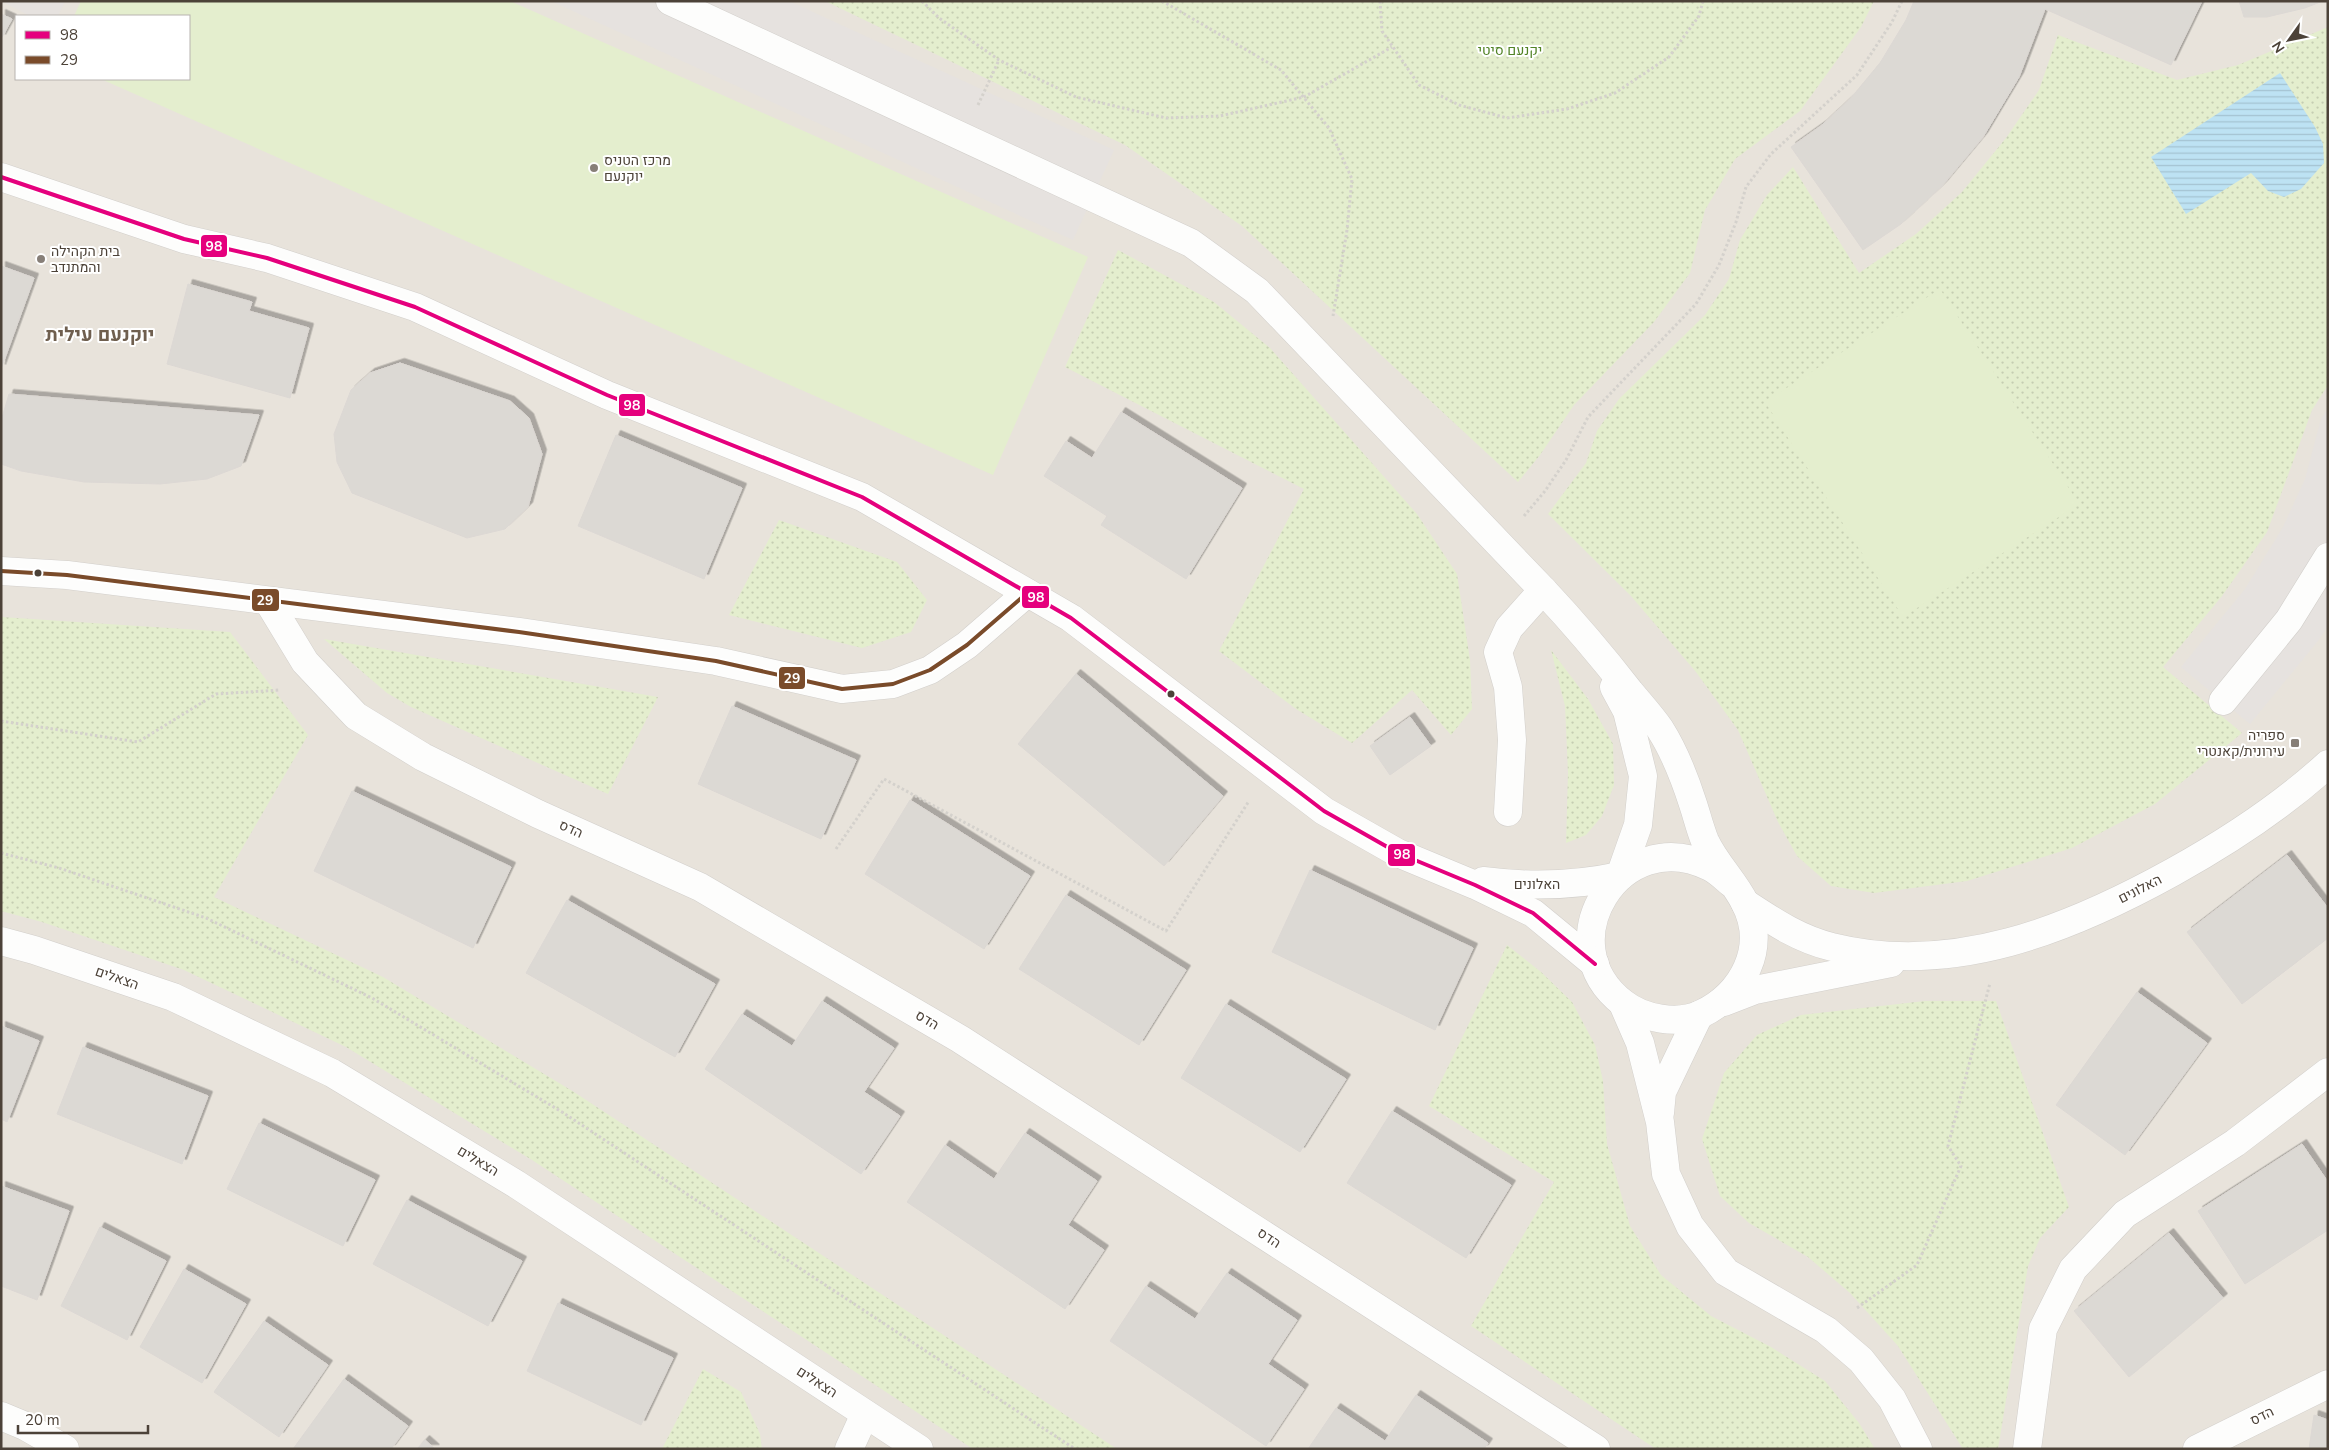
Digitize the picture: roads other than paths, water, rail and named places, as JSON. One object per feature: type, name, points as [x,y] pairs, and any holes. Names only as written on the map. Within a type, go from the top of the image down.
[{"type":"street","points":[[670,1],[1191,243],[1257,291],[1543,590],[1589,639],[1660,730],[1686,782],[1705,841],[1738,893],[1753,930],[1751,956],[1741,982],[1722,1002],[1699,1015],[1672,1020],[1645,1015],[1623,1004]]},
{"type":"street","name":"האלונים","points":[[1,177],[184,239],[267,258],[415,307],[607,395],[862,497],[1071,618],[1324,811],[1398,853],[1454,876],[1533,913],[1595,964]]},
{"type":"street","points":[[2223,701],[2289,620],[2328,557]]},
{"type":"street","points":[[1,571],[67,575],[519,632],[716,661],[842,688],[892,684],[930,670],[967,646],[1027,593]]},
{"type":"street","points":[[1508,812],[1512,740],[1508,687],[1498,652],[1509,628],[1543,590]]},
{"type":"street","name":"הדס","points":[[268,601],[305,662],[356,716],[423,757],[538,814],[700,887],[960,1039],[1596,1449]]},
{"type":"street","points":[[1589,639],[1627,711],[1643,776],[1638,825],[1620,876]]},
{"type":"street","name":"האלונים","points":[[1738,893],[1789,932],[1832,947],[1880,955],[1939,955],[2000,945],[2056,929],[2133,894],[2175,871],[2268,814],[2328,764]]},
{"type":"street","points":[[1738,893],[1712,868],[1689,859],[1665,857],[1641,863],[1620,876],[1603,894],[1594,917],[1591,940],[1595,964],[1607,986],[1623,1004],[1640,1044],[1660,1122],[1666,1174],[1690,1226],[1726,1272],[1826,1330],[1861,1360],[1892,1399],[1918,1449]]},
{"type":"street","name":"האלונים","points":[[1454,876],[1512,885],[1548,886],[1586,883],[1620,876]]},
{"type":"street","name":"הצאלים","points":[[1,941],[34,950],[173,997],[332,1073],[516,1184],[919,1449]]},
{"type":"street","name":"האלונים","points":[[1722,1002],[1755,990],[1925,955]]},
{"type":"street","points":[[1660,1122],[1662,1092],[1699,1015]]},
{"type":"street","points":[[2027,1449],[2043,1329],[2073,1269],[2125,1214],[2234,1143],[2328,1072]]},
{"type":"street","name":"הדס","points":[[2197,1449],[2328,1384]]},
{"type":"street","points":[[849,1449],[865,1414]]},
{"type":"street","points":[[1,1416],[25,1426],[65,1449]]},
{"type":"water","points":[[2280,73],[2315,127],[2323,144],[2324,163],[2301,189],[2284,197],[2268,191],[2251,173],[2186,214],[2151,157]]},
{"type":"place","name":"מרכז הטניס יוקנעם","points":[[594,168]]},
{"type":"place","name":"בית הקהילה והמתנדב","points":[[41,259]]},
{"type":"place","name":"ספריה עירונית/קאנטרי","points":[[2295,743]]},
{"type":"district","name":"יוקנעם עילית","points":[[100,335]]},
{"type":"park label","name":"יקנעם סיטי","points":[[1510,50]]}]
